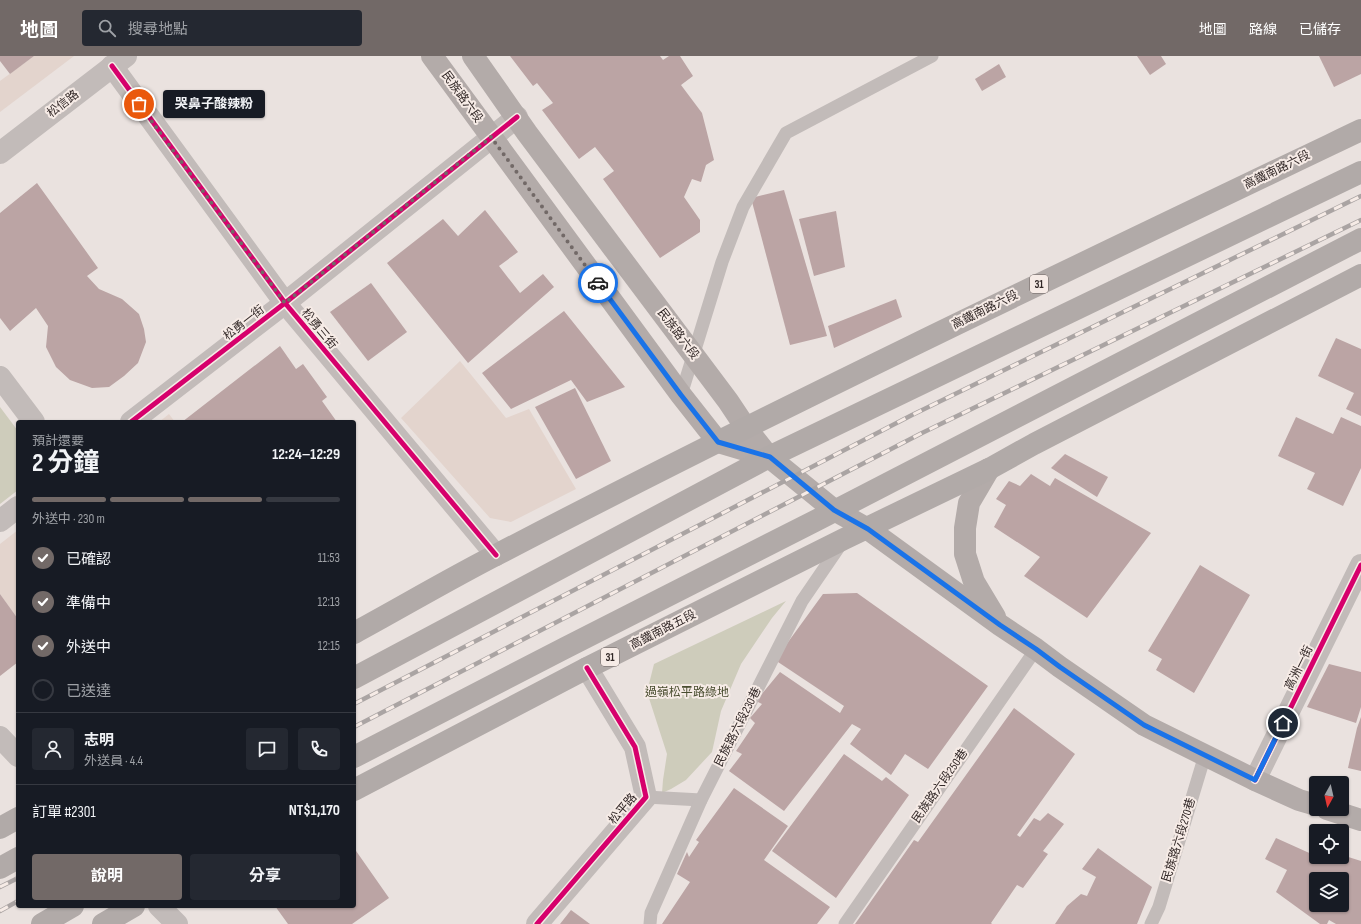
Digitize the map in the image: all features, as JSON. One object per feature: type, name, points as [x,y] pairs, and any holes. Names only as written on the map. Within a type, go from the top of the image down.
[{"type":"main road","name":"民族路六段","points":[[432,56],[681,395],[718,442],[770,457]]},
{"type":"main road","name":"民族路六段","points":[[473,56],[728,400],[746,428],[770,457],[834,510],[868,529],[1066,672],[1144,725],[1255,780],[1298,800],[1309,803]]},
{"type":"main road","name":"高鐵南路六段","points":[[718,442],[937,333],[1361,130]]},
{"type":"main road","points":[[356,677],[770,457],[1361,172]]},
{"type":"main road","name":"31","points":[[356,756],[1361,239]]},
{"type":"main road","name":"31","points":[[868,529],[989,469],[1361,275]]},
{"type":"main road","name":"31","points":[[356,632],[496,555],[718,442]]},
{"type":"main road","points":[[989,469],[969,503],[965,528],[965,554],[974,582],[1000,625]]},
{"type":"main road","name":"高鐵南路五段","points":[[356,789],[587,668],[844,539],[868,529]]},
{"type":"main road","points":[[1349,816],[1361,820]]},
{"type":"main road","points":[[0,828],[16,819]]},
{"type":"main road","points":[[0,868],[16,859]]},
{"type":"main road","points":[[42,924],[70,908]]},
{"type":"main road","points":[[103,924],[131,908]]},
{"type":"street","name":"松信路","points":[[0,153],[119,61]]},
{"type":"street","name":"松勇三街","points":[[119,61],[285,303],[496,555]]},
{"type":"street","name":"松勇一街","points":[[134,420],[285,303],[517,117]]},
{"type":"street","points":[[0,377],[32,420]]},
{"type":"street","points":[[0,521],[16,509]]},
{"type":"street","name":"高洲一街","points":[[1255,780],[1361,565]]},
{"type":"street","name":"松平路","points":[[537,924],[646,797],[635,747],[587,668]]},
{"type":"street","points":[[0,737],[16,754]]},
{"type":"street","points":[[160,908],[177,924]]},
{"type":"lane","points":[[681,395],[722,262],[743,207],[786,134],[932,56]]},
{"type":"lane","name":"民族路六段230巷","points":[[650,924],[651,913],[701,800],[802,601],[844,539]]},
{"type":"lane","name":"民族路六段250巷","points":[[845,924],[1036,649]]},
{"type":"lane","name":"民族路六段270巷","points":[[1152,924],[1159,907],[1205,755]]},
{"type":"lane","points":[[646,797],[701,800]]},
{"type":"green space","points":[[0,407],[16,428],[16,492],[0,504]]},
{"type":"green space","name":"過嶺松平路綠地","points":[[786,601],[772,618],[741,664],[721,711],[712,752],[686,780],[662,793],[667,754],[647,692],[654,664]]},
{"type":"shaded area","points":[[34,56],[74,56],[0,112],[0,81]]},
{"type":"shaded area","points":[[460,361],[506,418],[529,409],[576,489],[511,522],[490,518],[401,418]]},
{"type":"shaded area","points":[[169,414],[174,420],[162,420]]},
{"type":"shaded area","points":[[16,532],[16,617],[0,594],[0,544]]},
{"type":"building","points":[[0,56],[34,56],[10,74],[0,61]]},
{"type":"building","points":[[510,56],[660,56],[663,60],[669,56],[680,56],[693,76],[681,85],[702,113],[714,160],[706,165],[701,182],[692,179],[684,197],[700,220],[700,232],[660,258],[603,179],[614,171],[595,147],[579,159],[542,110],[553,103],[537,83],[533,86]]},
{"type":"building","points":[[1137,56],[1161,56],[1166,64],[1150,75]]},
{"type":"building","points":[[1319,56],[1361,56],[1361,74],[1334,87]]},
{"type":"building","points":[[999,64],[1006,77],[982,91],[975,79]]},
{"type":"building","points":[[37,183],[98,268],[87,276],[99,289],[122,299],[139,314],[144,329],[146,342],[138,363],[109,387],[92,388],[70,380],[56,367],[46,347],[48,326],[36,308],[10,331],[0,318],[0,213]]},
{"type":"building","points":[[784,190],[827,336],[790,345],[751,198]]},
{"type":"building","points":[[485,210],[518,252],[499,266],[520,293],[543,274],[554,287],[468,363],[387,263],[443,219],[458,236]]},
{"type":"building","points":[[836,211],[845,267],[814,276],[799,219]]},
{"type":"building","points":[[371,283],[407,332],[368,361],[330,312]]},
{"type":"building","points":[[896,299],[902,317],[834,348],[828,326]]},
{"type":"building","points":[[564,311],[625,387],[587,402],[571,380],[511,409],[482,373]]},
{"type":"building","points":[[1336,338],[1361,349],[1361,416],[1346,409],[1354,393],[1318,376]]},
{"type":"building","points":[[280,346],[296,369],[303,364],[327,397],[322,401],[336,420],[185,420]]},
{"type":"building","points":[[575,388],[611,461],[576,479],[535,407]]},
{"type":"building","points":[[1296,417],[1333,434],[1341,417],[1361,426],[1361,468],[1343,506],[1307,489],[1315,473],[1278,456]]},
{"type":"building","points":[[1065,454],[1108,477],[1097,497],[1051,468]]},
{"type":"building","points":[[1031,474],[1050,486],[1055,478],[1151,533],[1087,618],[1024,576],[1040,557],[994,527],[1006,505],[996,499],[1009,481],[1020,486]]},
{"type":"building","points":[[1200,565],[1250,595],[1194,693],[1156,670],[1162,659],[1148,651]]},
{"type":"building","points":[[857,593],[988,686],[928,769],[905,754],[891,775],[850,744],[861,729],[852,724],[784,811],[729,771],[742,754],[736,751],[755,723],[750,718],[762,704],[756,701],[780,672],[840,713],[844,706],[775,660],[823,594]]},
{"type":"building","points":[[0,594],[16,616],[16,664],[0,676]]},
{"type":"building","points":[[1329,664],[1361,672],[1361,707],[1356,723],[1307,707]]},
{"type":"building","points":[[1014,708],[1075,754],[1017,835],[1020,837],[1034,818],[1040,821],[1048,813],[1064,824],[1043,851],[1048,854],[1023,888],[1017,885],[991,923],[992,924],[855,924],[914,840],[918,842]]},
{"type":"building","points":[[1361,717],[1361,771],[1348,768]]},
{"type":"building","points":[[844,754],[882,781],[886,777],[909,795],[836,898],[772,851]]},
{"type":"building","points":[[734,788],[788,826],[764,860],[830,907],[817,924],[662,924],[690,882],[677,874],[687,852],[689,857],[699,842],[696,840]]},
{"type":"building","points":[[1276,838],[1309,853],[1309,864],[1349,864],[1349,857],[1361,861],[1361,924],[1336,924],[1329,920],[1327,924],[1320,924],[1276,892],[1287,870],[1265,859]]},
{"type":"building","points":[[1098,848],[1152,887],[1137,924],[1055,924],[1067,906],[1081,894],[1087,896],[1096,877],[1082,869]]},
{"type":"building","points":[[356,851],[389,898],[352,924],[288,924],[276,908],[356,908]]},
{"type":"building","points":[[571,910],[590,924],[560,924]]},
{"type":"railway","points":[[356,703],[912,415],[1361,196]]},
{"type":"railway","points":[[356,726],[922,433],[1361,220]]},
{"type":"railway","points":[[0,887],[16,879]]},
{"type":"railway","points":[[0,911],[16,902]]},
{"type":"cycle path","points":[[112,66],[285,303],[496,555]]},
{"type":"cycle path","points":[[134,420],[285,303],[517,117]]},
{"type":"cycle path","points":[[1255,780],[1361,565]]},
{"type":"cycle path","points":[[537,924],[646,797],[635,747],[587,668]]},
{"type":"way so far","points":[[139,104],[285,303],[491,137],[598,283]]},
{"type":"place","name":"哭鼻子酸辣粉","points":[[139,104]]},
{"type":"route","points":[[598,283],[681,395],[718,442],[770,457],[834,510],[868,529],[1000,625],[1144,725],[1255,780],[1283,723]]}]
